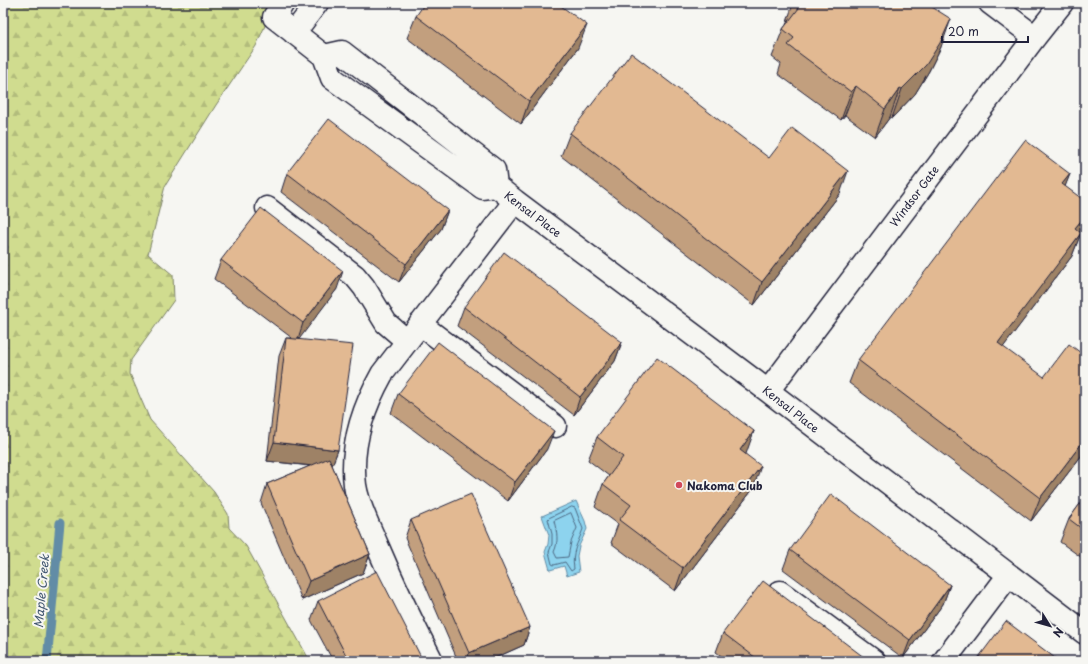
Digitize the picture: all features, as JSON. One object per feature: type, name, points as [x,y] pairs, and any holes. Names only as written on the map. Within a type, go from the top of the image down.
[{"type":"street","points":[[294,33],[317,3]]},
{"type":"street","points":[[990,3],[1035,37]]},
{"type":"street","name":"Windsor Gate","points":[[768,391],[1062,3]]},
{"type":"street","name":"Kensal Place","points":[[278,10],[294,33],[324,56],[342,52],[494,170],[496,186],[515,201],[768,391],[1008,576],[1085,633]]},
{"type":"street","points":[[432,661],[412,622],[372,535],[356,493],[354,465],[357,437],[366,406],[372,391],[382,374],[515,201]]},
{"type":"street","points":[[267,208],[355,276],[364,287],[386,323],[413,332],[555,426]]},
{"type":"street","points":[[944,661],[1008,576]]},
{"type":"street","points":[[780,592],[874,661]]},
{"type":"green space","points":[[3,3],[275,3],[256,46],[216,105],[165,186],[148,254],[173,275],[174,300],[131,360],[130,374],[150,420],[214,492],[228,514],[229,528],[246,546],[310,661],[3,661],[3,261],[8,247],[3,238]]},
{"type":"water","points":[[576,501],[587,529],[579,546],[577,556],[579,572],[567,576],[564,566],[550,570],[545,552],[549,535],[542,516]]},
{"type":"building","points":[[425,3],[557,3],[587,25],[529,101],[416,16]]},
{"type":"building","points":[[794,3],[928,3],[951,19],[940,43],[926,65],[902,89],[900,88],[885,109],[856,86],[851,92],[788,45],[794,38],[783,29],[799,8]]},
{"type":"building","points":[[631,53],[769,158],[792,128],[848,171],[762,282],[570,133]]},
{"type":"building","points":[[329,119],[448,210],[406,264],[287,173]]},
{"type":"building","points":[[1025,140],[1070,174],[1062,184],[1085,201],[1085,216],[1075,228],[1081,233],[998,343],[1044,377],[1069,344],[1085,356],[1085,439],[1040,498],[858,360]]},
{"type":"building","points":[[261,208],[343,271],[303,323],[221,260]]},
{"type":"building","points":[[504,252],[622,342],[580,397],[464,307]]},
{"type":"building","points":[[286,338],[353,345],[338,450],[274,442]]},
{"type":"building","points":[[438,342],[554,431],[515,482],[398,394]]},
{"type":"building","name":"Nakoma Club","points":[[657,357],[754,431],[740,450],[761,466],[683,568],[619,520],[631,505],[603,484],[623,457],[597,437]]},
{"type":"building","points":[[329,458],[370,554],[309,581],[267,484]]},
{"type":"building","points":[[471,494],[530,627],[469,653],[411,520]]},
{"type":"building","points":[[831,494],[950,585],[910,640],[790,550]]},
{"type":"building","points":[[1085,497],[1085,531],[1069,519]]},
{"type":"building","points":[[377,571],[423,661],[349,661],[318,601]]},
{"type":"building","points":[[763,581],[869,661],[760,661],[723,633]]},
{"type":"building","points":[[1006,621],[1059,661],[976,661]]},
{"type":"waterway","name":"Maple Creek","points":[[47,661],[60,523]]},
{"type":"place","name":"Nakoma Club","points":[[679,485]]}]
